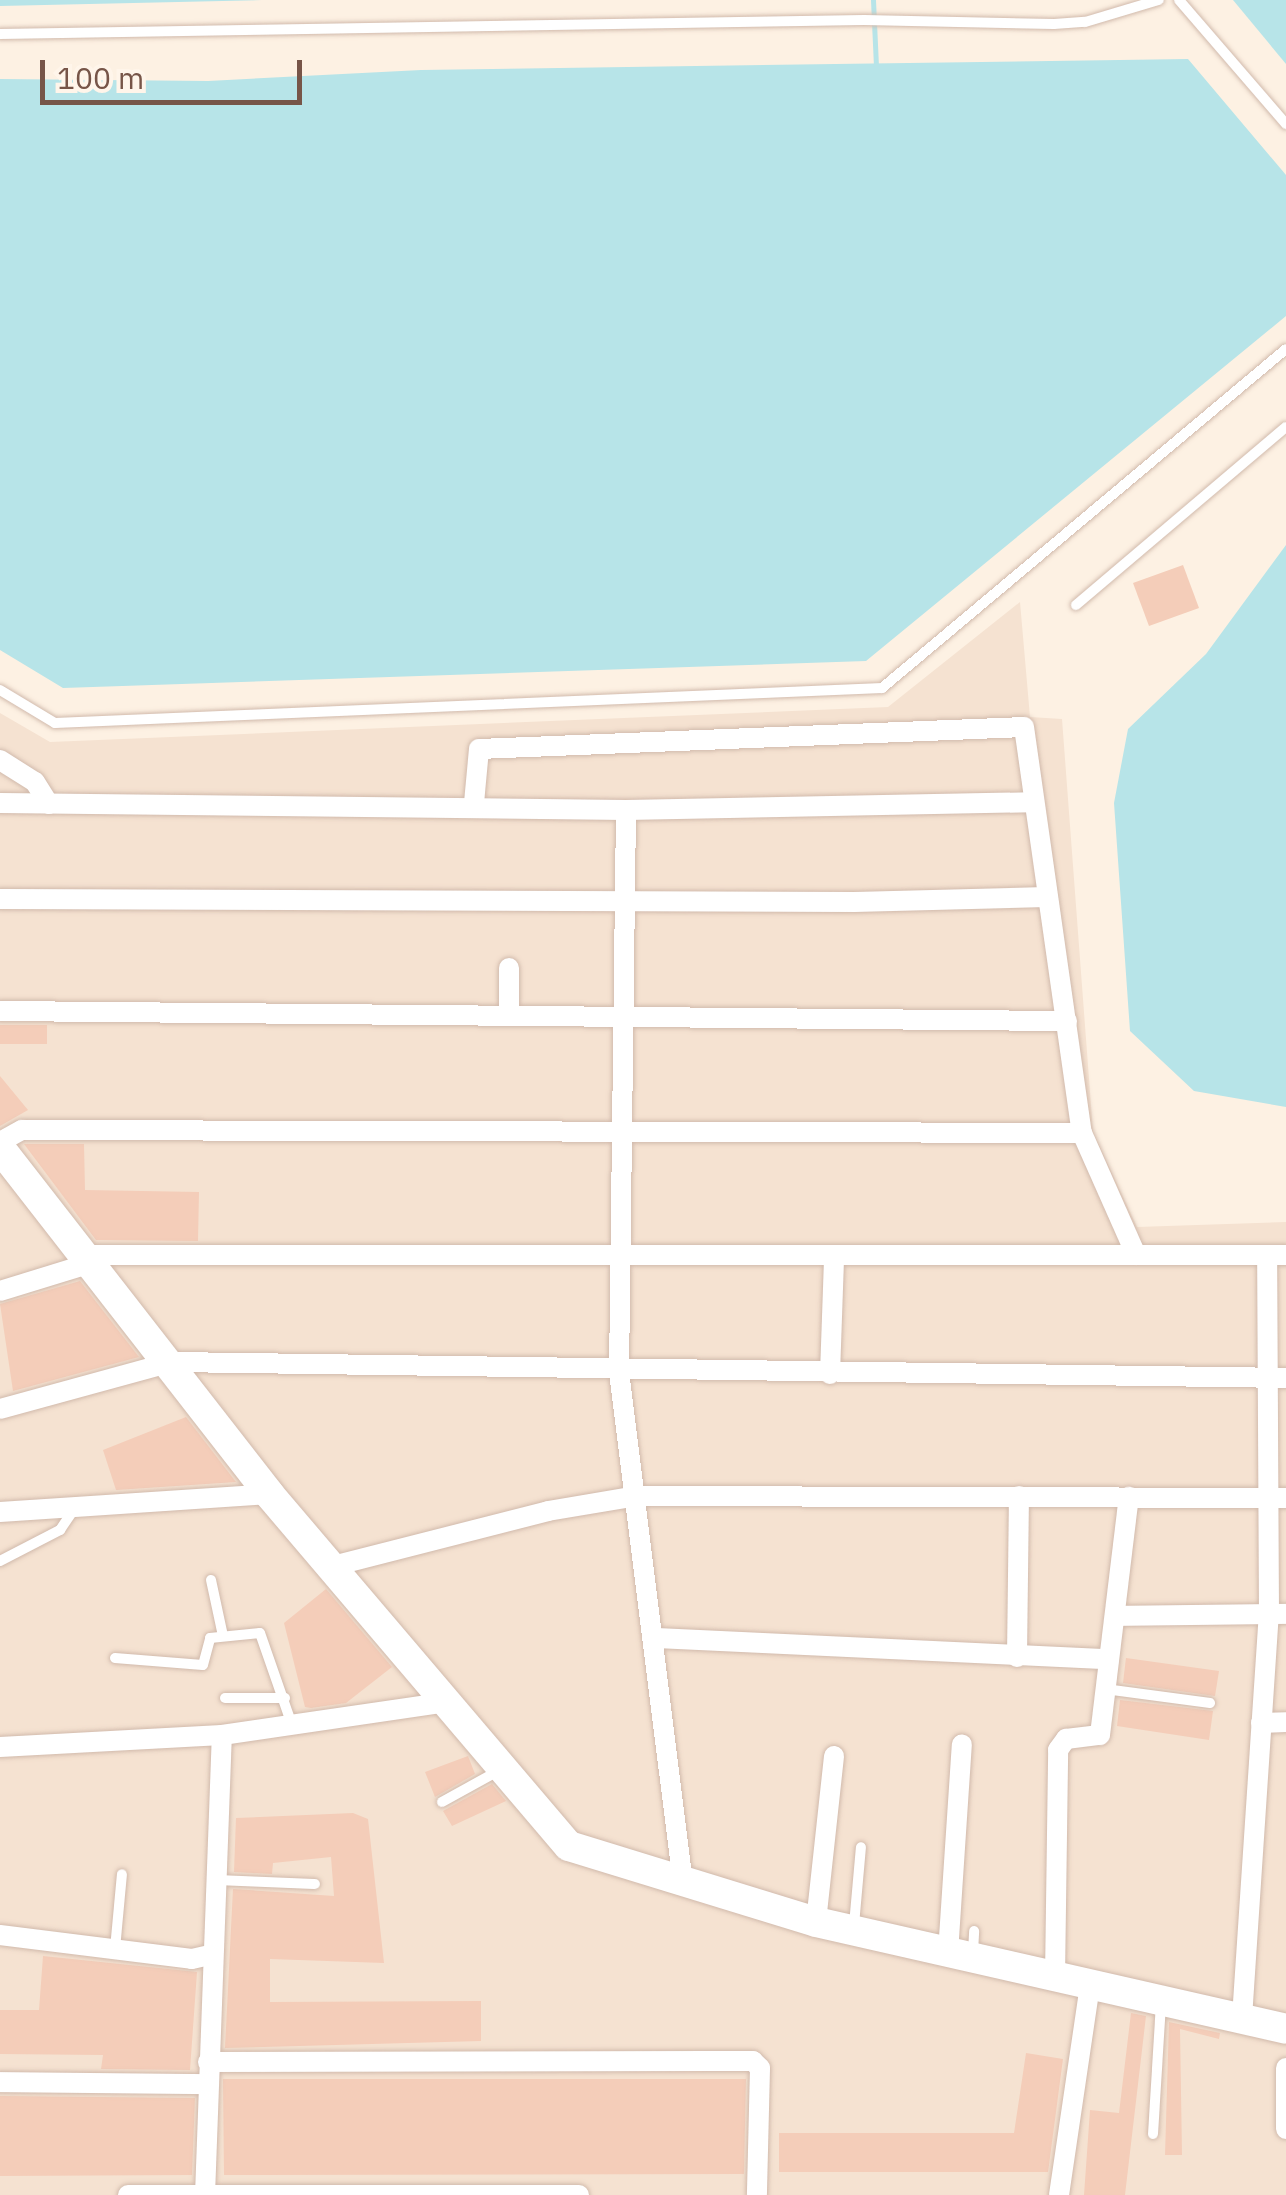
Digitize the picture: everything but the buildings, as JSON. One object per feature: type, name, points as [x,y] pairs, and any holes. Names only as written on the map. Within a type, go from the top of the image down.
[{"type":"street","points":[[474,803],[478,750],[1016,724],[1027,734],[1031,802],[1082,1133],[1136,1255]]},
{"type":"street","points":[[0,760],[35,782],[50,804]]},
{"type":"street","points":[[0,803],[474,803],[626,810],[1031,802]]},
{"type":"street","points":[[626,810],[619,1372],[656,1638],[683,1884]]},
{"type":"street","points":[[0,899],[1047,897]]},
{"type":"street","points":[[509,968],[509,1011]]},
{"type":"street","points":[[0,1011],[509,1011],[1067,1021]]},
{"type":"street","points":[[1082,1133],[622,1135],[22,1130],[0,1145],[172,1362],[270,1494],[569,1846],[816,1922],[965,1948],[1055,1977],[1286,2029]]},
{"type":"street","points":[[0,1291],[87,1259],[1277,1255],[1278,1614],[1261,1722],[1242,2018]]},
{"type":"street","points":[[830,1374],[834,1257]]},
{"type":"street","points":[[0,1409],[172,1362],[619,1372],[1277,1379]]},
{"type":"street","points":[[0,1512],[270,1494]]},
{"type":"street","points":[[334,1566],[548,1511],[638,1496],[1278,1498]]},
{"type":"street","points":[[1017,1657],[1019,1496]]},
{"type":"street","points":[[1055,1977],[1058,1750],[1066,1739],[1100,1735],[1118,1616],[1129,1496]]},
{"type":"street","points":[[1118,1616],[1278,1614]]},
{"type":"street","points":[[656,1638],[1109,1659]]},
{"type":"street","points":[[0,1748],[222,1735],[449,1702]]},
{"type":"street","points":[[1261,1722],[1286,1722]]},
{"type":"street","points":[[205,2194],[210,1955],[222,1735]]},
{"type":"street","points":[[962,1744],[965,1948]]},
{"type":"street","points":[[816,1922],[834,1756]]},
{"type":"street","points":[[0,1935],[192,1959],[210,1955]]},
{"type":"street","points":[[1061,2195],[1090,1984]]},
{"type":"street","points":[[208,2062],[753,2061],[760,2068],[757,2195]]},
{"type":"street","points":[[1286,2068],[1286,2129]]},
{"type":"street","points":[[0,2082],[208,2084]]},
{"type":"street","points":[[128,2195],[579,2195]]},
{"type":"lane","points":[[0,34],[864,20],[1085,22],[1159,0]]},
{"type":"lane","points":[[1178,0],[1286,124]]},
{"type":"lane","points":[[0,690],[56,723],[882,688],[1286,349]]},
{"type":"lane","points":[[1076,605],[1286,426]]},
{"type":"lane","points":[[0,1561],[60,1530],[76,1508]]},
{"type":"lane","points":[[212,1580],[222,1636]]},
{"type":"lane","points":[[114,1658],[204,1664],[206,1640],[253,1631],[266,1638],[292,1724]]},
{"type":"lane","points":[[1104,1689],[1210,1704]]},
{"type":"lane","points":[[225,1698],[286,1698]]},
{"type":"lane","points":[[442,1802],[503,1767]]},
{"type":"lane","points":[[853,1931],[861,1847]]},
{"type":"lane","points":[[116,1949],[122,1874]]},
{"type":"lane","points":[[214,1880],[314,1884]]},
{"type":"lane","points":[[1153,2134],[1162,1999]]},
{"type":"shaded area","points":[[1020,602],[1030,717],[1062,719],[1093,1132],[1137,1227],[1286,1222],[1286,2195],[0,2195],[0,713],[50,742],[888,707]]},
{"type":"water","points":[[0,0],[262,0],[0,6]]},
{"type":"water","points":[[1233,0],[1286,0],[1286,64]]},
{"type":"water","points":[[1188,59],[1286,175],[1286,316],[866,661],[63,688],[0,650],[0,79],[208,81],[421,70]]},
{"type":"water","points":[[1286,545],[1286,1107],[1194,1091],[1130,1031],[1114,803],[1128,729],[1206,654]]},
{"type":"waterway","points":[[873,0],[876,66]]}]
